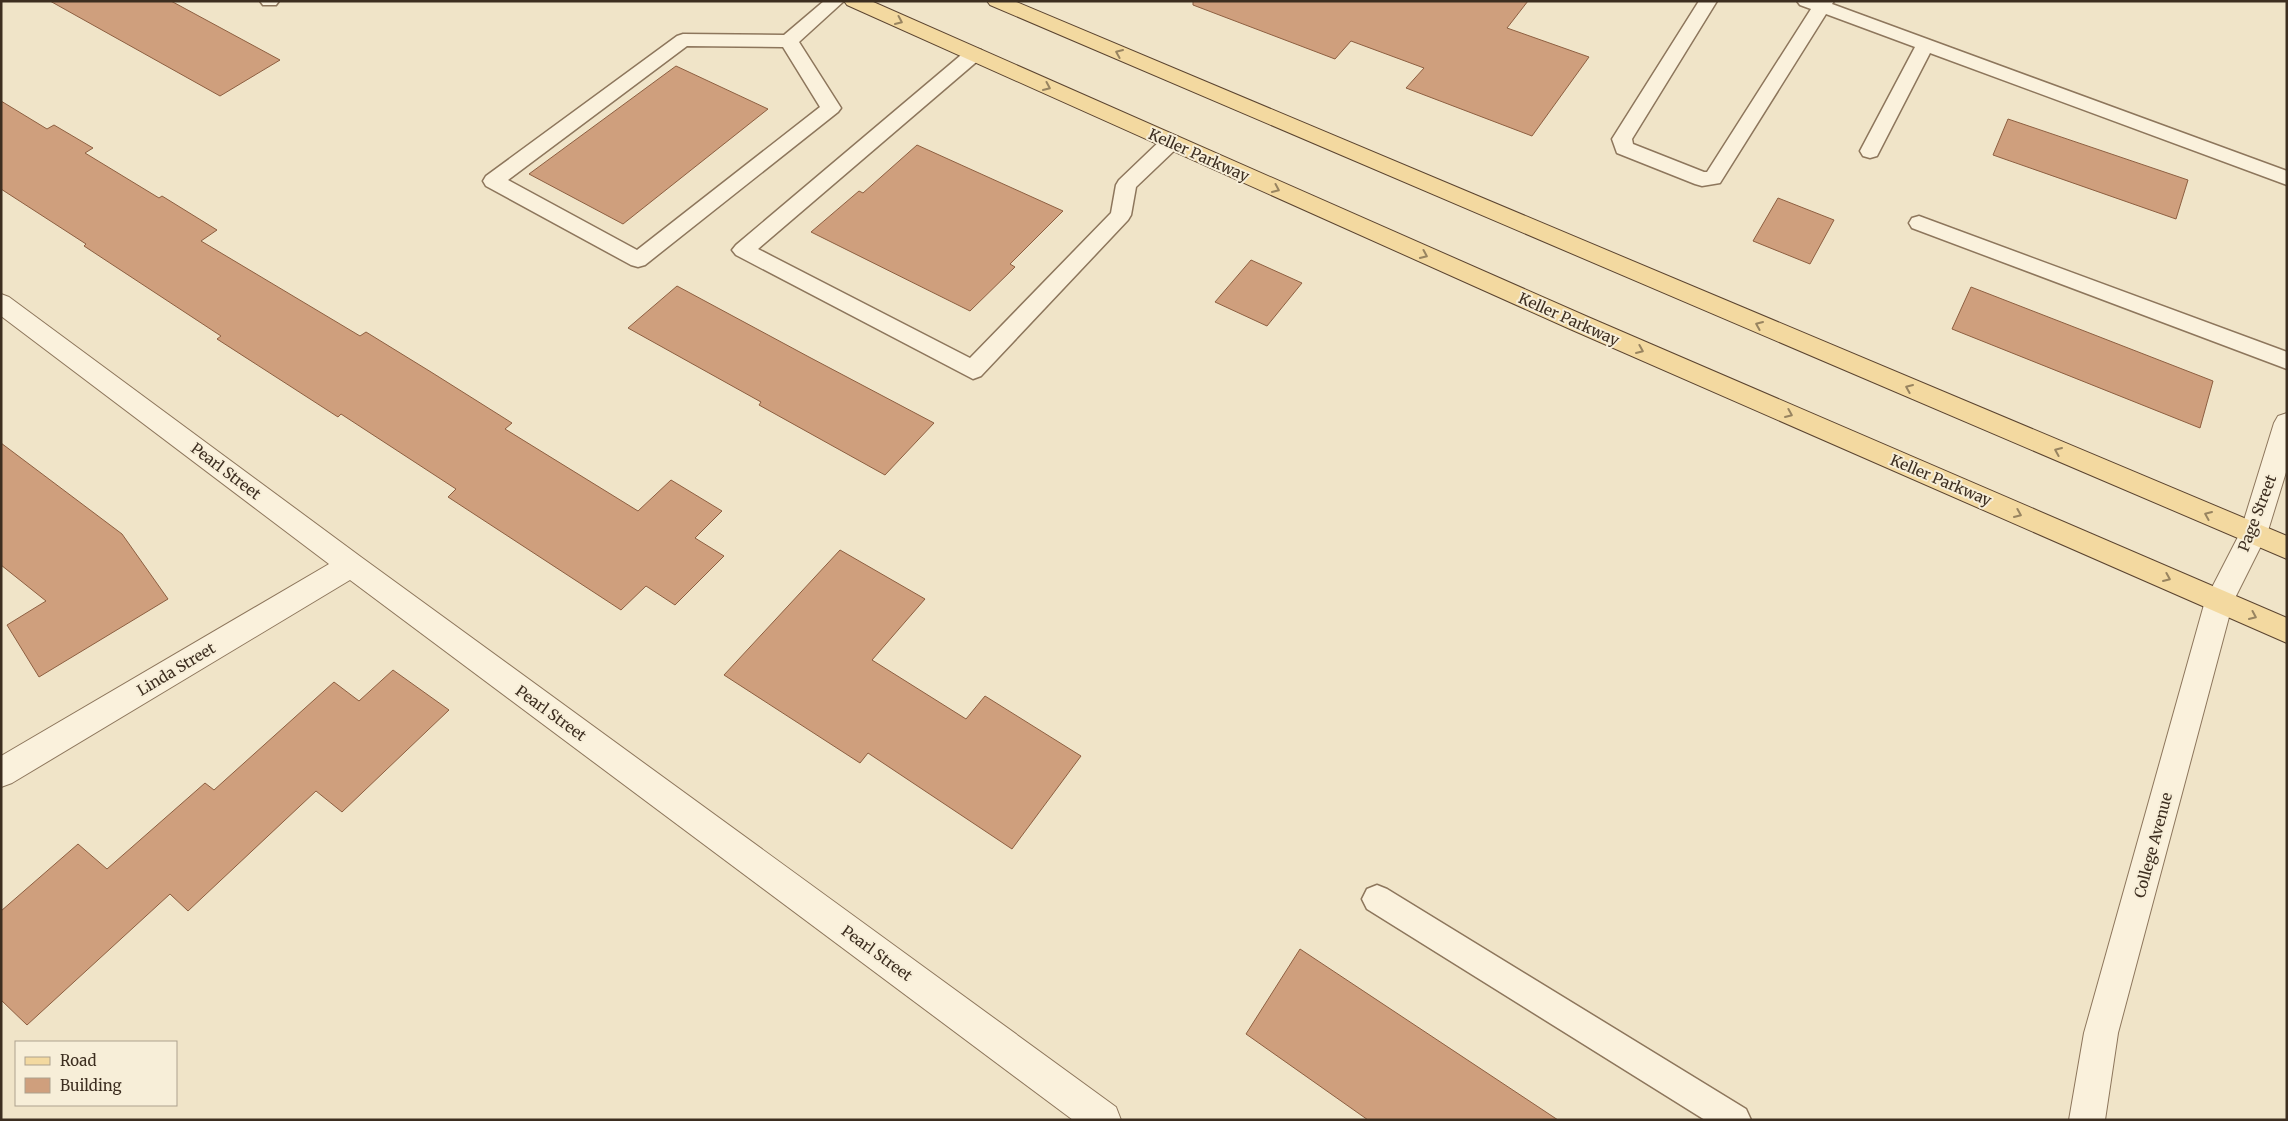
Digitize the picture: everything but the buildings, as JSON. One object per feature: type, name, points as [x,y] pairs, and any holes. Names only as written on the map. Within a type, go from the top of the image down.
[{"type":"main road","name":"Keller Parkway","points":[[854,1],[1579,323],[2226,587],[2287,631]]},
{"type":"main road","points":[[997,1],[2287,548]]},
{"type":"street","name":"Pearl Street","points":[[1,303],[1084,1114]]},
{"type":"street","name":"Page Street","points":[[2226,587],[2253,534],[2287,423]]},
{"type":"street","name":"Linda Street","points":[[1,773],[351,565]]},
{"type":"street","name":"College Avenue","points":[[2087,1120],[2101,1033],[2226,587]]},
{"type":"lane","points":[[789,41],[831,108],[638,260],[493,181],[683,40],[789,41],[835,1]]},
{"type":"lane","points":[[1708,1],[1622,139],[1624,148],[1702,179],[1713,178],[1817,3],[1925,45],[2287,178]]},
{"type":"lane","points":[[1870,151],[1925,45]]},
{"type":"lane","points":[[974,54],[744,250],[973,370],[1121,215],[1126,185],[1171,142]]},
{"type":"lane","points":[[1920,223],[2287,360]]},
{"type":"lane","points":[[1377,898],[1735,1120]]}]
